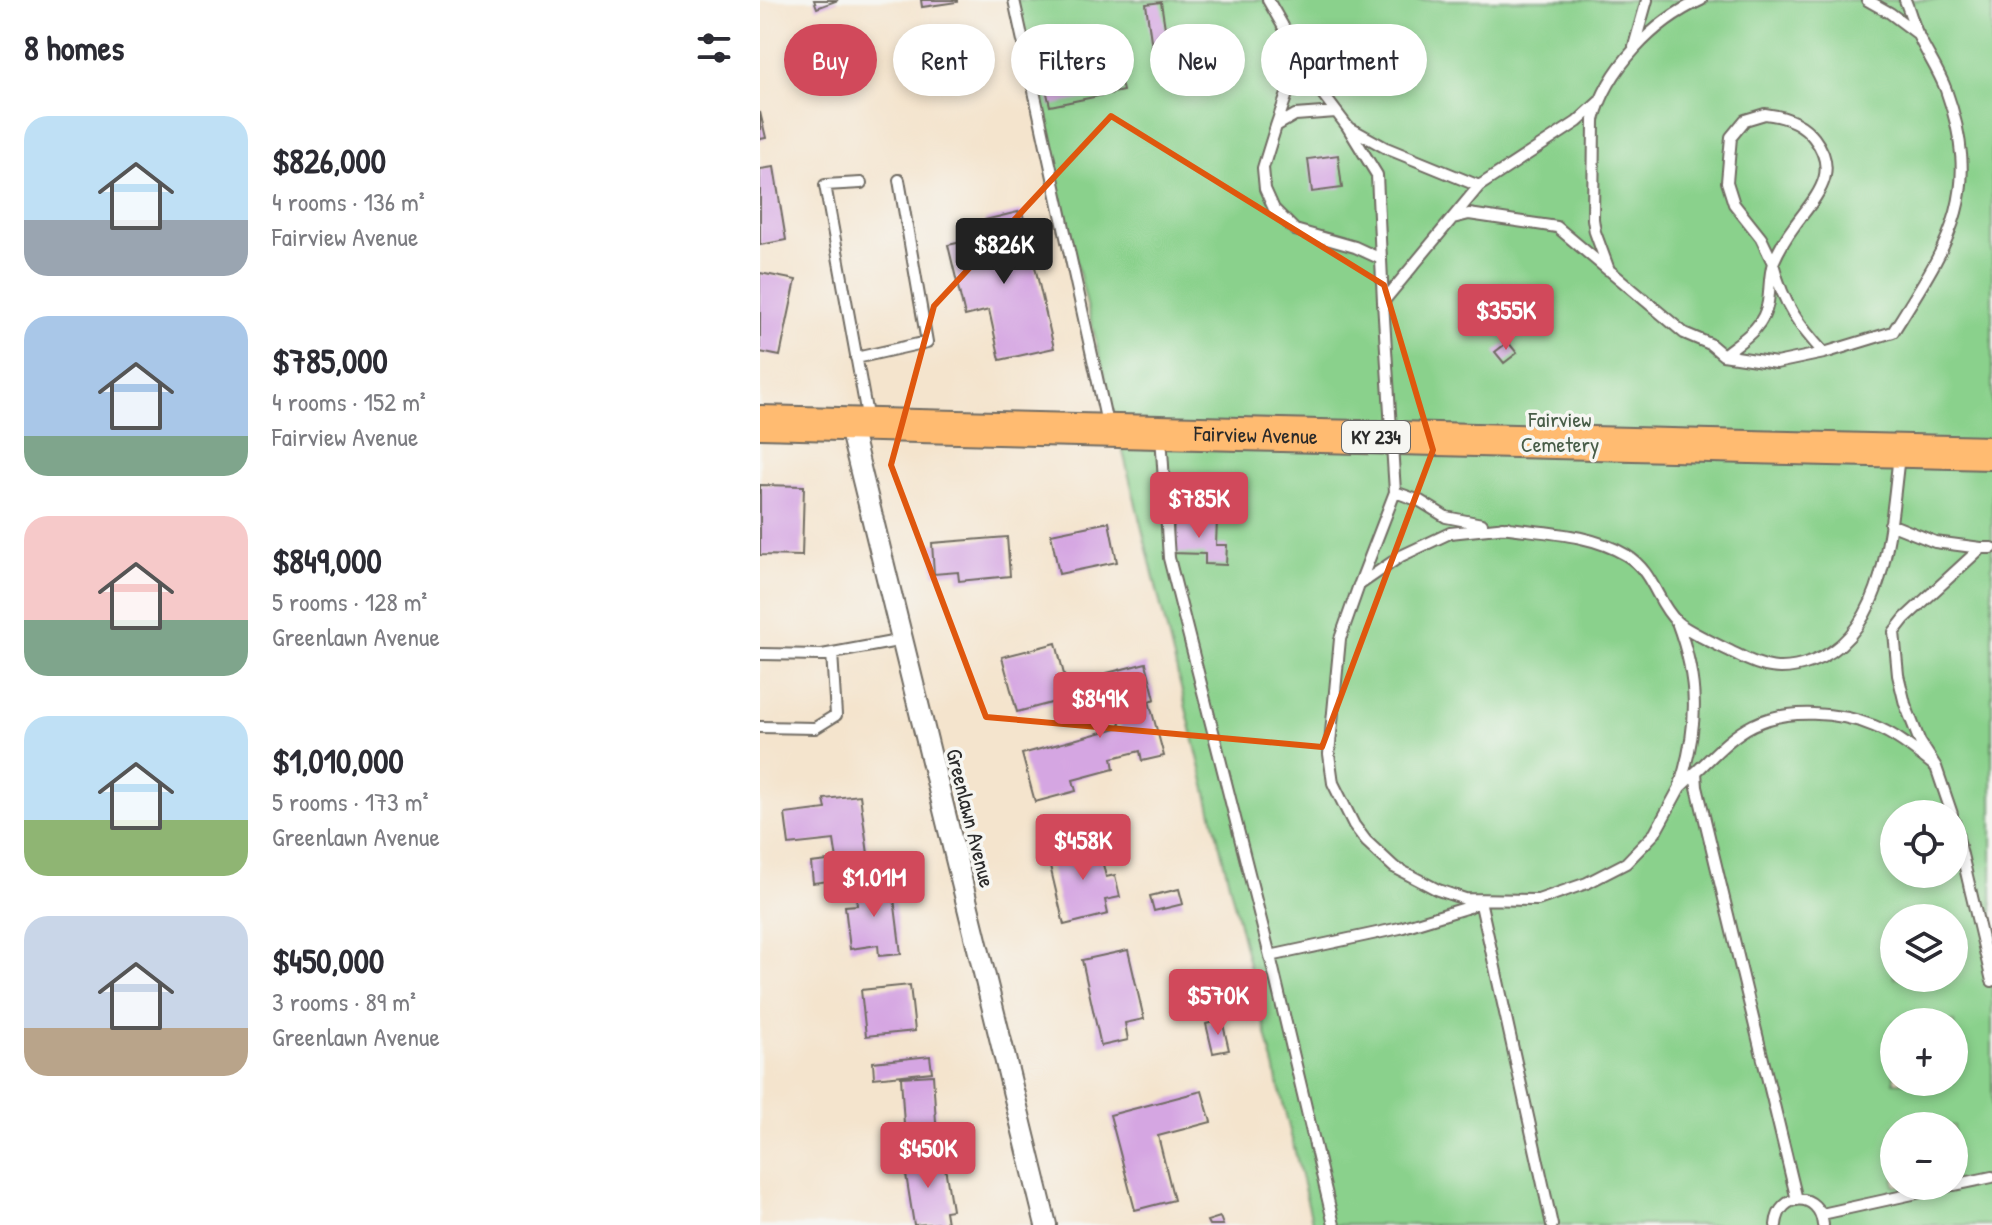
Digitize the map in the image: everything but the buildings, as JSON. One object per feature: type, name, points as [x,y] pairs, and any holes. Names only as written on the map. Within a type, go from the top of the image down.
[{"type":"main road","name":"Fairview Avenue","points":[[760,422],[1992,453]]},
{"type":"street","name":"Greenlawn Avenue","points":[[859,423],[903,640],[1046,1225]]},
{"type":"lane","points":[[1014,0],[1109,431]]},
{"type":"lane","points":[[1268,0],[1281,24]]},
{"type":"lane","points":[[1609,270],[1593,219],[1594,120],[1601,100],[1633,48],[1647,0]]},
{"type":"lane","points":[[1633,48],[1676,13],[1701,0]]},
{"type":"lane","points":[[1867,0],[1918,34]]},
{"type":"lane","points":[[1445,224],[1456,216],[1469,214],[1557,227],[1684,333],[1710,344],[1723,355],[1776,363],[1824,353],[1893,332],[1946,241],[1956,216],[1964,171],[1945,88],[1905,0]]},
{"type":"lane","points":[[1286,96],[1263,168],[1265,189],[1274,209],[1295,230],[1355,247],[1381,259]]},
{"type":"lane","points":[[1326,96],[1377,175],[1395,492],[1340,639],[1329,754],[1333,783],[1354,825],[1394,867],[1438,890],[1465,899],[1538,900],[1563,893],[1614,870],[1635,855],[1655,833],[1680,787],[1692,741],[1695,688],[1689,656],[1677,622],[1643,569],[1623,554],[1594,541],[1446,517],[1420,501],[1395,492]]},
{"type":"lane","points":[[1383,302],[1479,186],[1577,122],[1601,100]]},
{"type":"lane","points":[[1276,126],[1295,115],[1336,112]]},
{"type":"lane","points":[[1723,355],[1760,324],[1767,307],[1773,263],[1784,239],[1824,181],[1826,165],[1821,149],[1808,131],[1788,119],[1765,114],[1745,120],[1731,137],[1727,182],[1734,204],[1761,238],[1773,263],[1779,290],[1804,331],[1824,353]]},
{"type":"lane","points":[[1347,126],[1386,148],[1479,186]]},
{"type":"lane","points":[[856,358],[927,342],[899,180]]},
{"type":"lane","points":[[859,423],[856,358],[825,185],[861,183]]},
{"type":"lane","points":[[1161,433],[1169,558],[1270,956],[1334,1225]]},
{"type":"lane","points":[[1677,622],[1762,667],[1785,669],[1814,661],[1846,642],[1870,604],[1883,566],[1900,452]]},
{"type":"lane","points":[[1890,524],[1935,542],[1986,548]]},
{"type":"lane","points":[[1359,585],[1401,556],[1450,533],[1507,527]]},
{"type":"lane","points":[[1947,800],[1936,767],[1920,742],[1905,704],[1898,675],[1894,632],[1905,618],[1986,548]]},
{"type":"lane","points":[[760,654],[832,653],[903,640]]},
{"type":"lane","points":[[760,727],[815,728],[836,715],[832,653]]},
{"type":"lane","points":[[1680,787],[1734,736],[1753,725],[1797,715],[1852,719],[1874,726],[1936,767]]},
{"type":"lane","points":[[1696,772],[1697,787],[1797,1200]]},
{"type":"lane","points":[[1968,880],[1992,981]]},
{"type":"lane","points":[[1270,956],[1400,928],[1469,907],[1480,900]]},
{"type":"lane","points":[[1480,900],[1552,1225]]},
{"type":"lane","points":[[1968,1182],[1992,1177]]},
{"type":"lane","points":[[1776,1225],[1781,1209],[1797,1200],[1812,1203],[1822,1220],[1898,1200]]},
{"type":"highlighted area","points":[[1111,116],[1384,285],[1433,450],[1322,747],[986,717],[891,465],[934,306]]},
{"type":"green space","name":"Fairview Cemetery","points":[[1012,0],[1992,0],[1992,1225],[1313,1225],[1036,96],[1134,96],[1134,24],[1018,24]]}]
